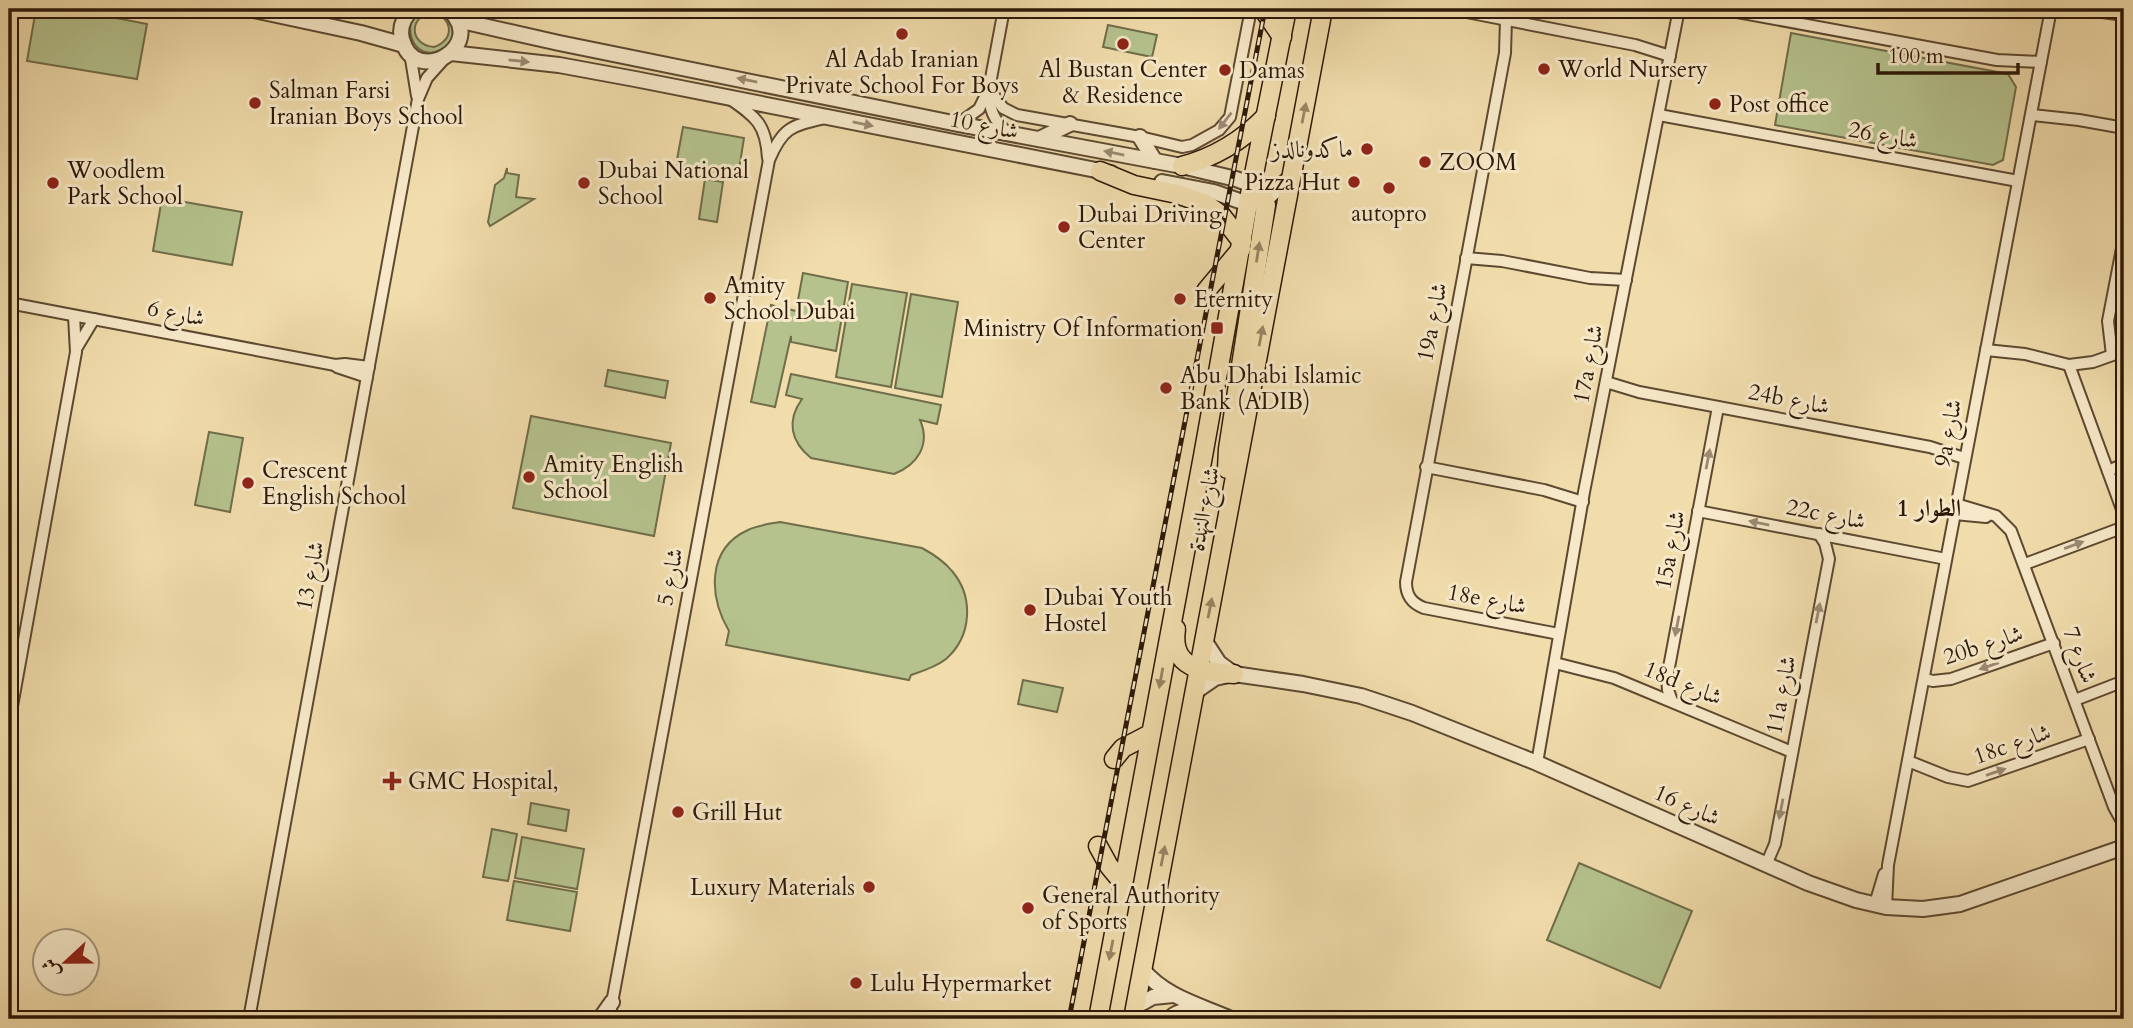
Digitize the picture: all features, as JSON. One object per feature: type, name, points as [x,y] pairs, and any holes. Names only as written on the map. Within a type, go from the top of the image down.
[{"type":"main road","points":[[1263,9],[1282,37]]},
{"type":"main road","points":[[1228,514],[1228,449],[1250,201],[1262,191],[1246,183],[1266,117],[1287,9]]},
{"type":"main road","name":"شارع النهدة","points":[[1134,1013],[1323,9]]},
{"type":"main road","points":[[1182,166],[1222,152],[1266,117]]},
{"type":"main road","points":[[1100,171],[1134,185],[1177,194],[1206,204],[1226,220],[1242,245],[1206,291]]},
{"type":"main road","name":"شارع النهدة","points":[[1098,1019],[1250,201]]},
{"type":"main road","points":[[1203,456],[1202,495],[1175,641],[1184,662],[1198,669],[1234,674]]},
{"type":"main road","points":[[1114,759],[1127,746],[1150,734]]},
{"type":"main road","points":[[1098,846],[1123,883]]},
{"type":"street","points":[[249,9],[361,33],[407,49]]},
{"type":"street","points":[[407,49],[401,27],[412,9]]},
{"type":"street","points":[[1004,9],[989,100],[992,115],[1008,133]]},
{"type":"street","points":[[989,89],[998,103],[1010,112],[1187,147],[1225,125],[1232,112],[1251,9]]},
{"type":"street","points":[[1451,9],[1671,51]]},
{"type":"street","name":"17a شارع","points":[[1532,761],[1542,728],[1555,663],[1583,497],[1679,9]]},
{"type":"street","points":[[1721,9],[2040,67]]},
{"type":"street","name":"9a شارع","points":[[1881,906],[2051,9]]},
{"type":"street","points":[[2081,9],[2124,15]]},
{"type":"street","points":[[448,55],[456,47],[460,34],[451,12]]},
{"type":"street","name":"شارع 10","points":[[451,12],[572,45],[958,124],[1182,166],[1246,183]]},
{"type":"street","name":"19a شارع","points":[[1410,598],[1406,582],[1426,467],[1511,20]]},
{"type":"street","name":"شارع 10","points":[[407,49],[423,61],[438,61],[448,55],[559,65],[1250,201]]},
{"type":"street","name":"شارع 13","points":[[407,49],[418,99]]},
{"type":"street","name":"شارع 13","points":[[249,1019],[418,99],[427,78],[448,55]]},
{"type":"street","points":[[958,124],[979,109],[989,89]]},
{"type":"street","name":"شارع 5","points":[[729,99],[752,114],[762,127],[769,160]]},
{"type":"street","points":[[2033,111],[2124,128]]},
{"type":"street","name":"شارع 26","points":[[1659,115],[2018,181]]},
{"type":"street","name":"شارع 5","points":[[612,1002],[769,160],[776,144],[787,131],[828,117]]},
{"type":"street","points":[[1039,139],[1070,124]]},
{"type":"street","points":[[1140,137],[1155,161]]},
{"type":"street","points":[[1250,201],[1292,177]]},
{"type":"street","points":[[2112,355],[2108,321],[2124,238]]},
{"type":"street","points":[[1466,254],[1625,284]]},
{"type":"street","name":"شارع 6","points":[[9,303],[334,365],[344,371],[368,372]]},
{"type":"street","points":[[9,723],[76,349],[74,316]]},
{"type":"street","points":[[76,349],[94,319]]},
{"type":"street","points":[[1987,344],[2069,365],[2084,364],[2124,351]]},
{"type":"street","points":[[2069,365],[2124,515]]},
{"type":"street","name":"24b شارع","points":[[1606,386],[1965,454]]},
{"type":"street","name":"15a شارع","points":[[1672,701],[1667,678],[1718,407]]},
{"type":"street","points":[[2108,471],[2124,464]]},
{"type":"street","points":[[1426,467],[1583,497]]},
{"type":"street","name":"شارع 7","points":[[1955,509],[1989,512],[2002,520],[2015,538],[2114,807],[2124,845]]},
{"type":"street","name":"22c شارع","points":[[1698,511],[1946,559]]},
{"type":"street","points":[[2025,564],[2124,527]]},
{"type":"street","name":"11a شارع","points":[[1766,865],[1774,844],[1829,559],[1827,548],[1819,534]]},
{"type":"street","name":"18e شارع","points":[[1410,598],[1424,608],[1559,634]]},
{"type":"street","points":[[1204,640],[1213,656],[1234,674]]},
{"type":"street","name":"20b شارع","points":[[1924,679],[1951,679],[2054,643]]},
{"type":"street","name":"18d شارع","points":[[1555,663],[1607,676],[1792,752]]},
{"type":"street","points":[[1193,696],[1207,682],[1234,674]]},
{"type":"street","name":"شارع 16","points":[[1234,674],[1360,696],[1412,713],[1532,761],[1831,892],[1881,906],[1923,909],[1960,904],[2124,845]]},
{"type":"street","points":[[2075,700],[2124,681]]},
{"type":"street","name":"18c شارع","points":[[1908,761],[1955,779],[1968,781],[2089,739]]},
{"type":"street","name":"شارع 7","points":[[2114,807],[2124,825]]},
{"type":"street","points":[[1142,969],[1156,984],[1173,995],[1231,1019]]},
{"type":"street","points":[[1134,1013],[1153,998],[1173,995]]},
{"type":"street","points":[[605,1019],[612,1002]]},
{"type":"street","points":[[1167,1019],[1179,1010],[1203,1007]]},
{"type":"green space","points":[[36,9],[70,9],[147,24],[137,79],[27,61]]},
{"type":"green space","points":[[421,9],[442,9],[456,30],[443,49],[426,52],[413,42],[410,33],[411,21]],"holes":[[[433,12],[448,24],[446,39],[434,47],[426,45],[416,36],[416,24],[425,15]]]},
{"type":"green space","points":[[1108,25],[1157,35],[1152,57],[1103,47]]},
{"type":"green space","points":[[1791,33],[2008,74],[2016,87],[2003,160],[1993,165],[1775,125]]},
{"type":"green space","points":[[683,127],[744,138],[738,176],[676,165]]},
{"type":"green space","points":[[507,168],[507,173],[519,175],[516,197],[534,199],[490,226],[488,222],[495,185],[504,178]]},
{"type":"green space","points":[[705,179],[723,182],[717,222],[699,219]]},
{"type":"green space","points":[[162,198],[242,212],[232,265],[153,251]]},
{"type":"green space","points":[[803,273],[848,282],[836,351],[791,342],[791,336],[775,407],[751,402],[771,305],[796,311]]},
{"type":"green space","points":[[852,284],[907,293],[891,387],[836,377]]},
{"type":"green space","points":[[911,294],[958,302],[942,397],[895,388]]},
{"type":"green space","points":[[608,370],[668,381],[665,398],[605,386]]},
{"type":"green space","points":[[791,374],[941,405],[937,424],[920,420],[924,438],[920,453],[909,465],[894,474],[811,458],[799,445],[793,431],[794,415],[802,399],[786,395]]},
{"type":"green space","points":[[531,416],[671,443],[654,536],[513,508]]},
{"type":"green space","points":[[209,432],[243,438],[230,512],[195,505]]},
{"type":"green space","points":[[780,522],[922,548],[938,558],[959,581],[967,604],[965,628],[955,650],[942,662],[911,675],[909,680],[726,645],[729,631],[722,618],[715,589],[718,561],[734,538],[752,528]]},
{"type":"green space","points":[[1023,680],[1063,688],[1057,712],[1018,704]]},
{"type":"green space","points":[[531,803],[569,810],[566,831],[528,824]]},
{"type":"green space","points":[[492,829],[517,834],[508,881],[483,877]]},
{"type":"green space","points":[[522,837],[584,849],[577,889],[515,878]]},
{"type":"green space","points":[[1579,863],[1692,911],[1660,988],[1547,940]]},
{"type":"green space","points":[[514,881],[577,892],[570,931],[507,920]]},
{"type":"railway","points":[[1069,1019],[1265,9]]},
{"type":"place","name":"Al Adab Iranian Private School For Boys","points":[[902,34]]},
{"type":"place","name":"Al Bustan Center & Residence","points":[[1123,44]]},
{"type":"place","name":"World Nursery","points":[[1544,69]]},
{"type":"place","name":"Damas","points":[[1225,70]]},
{"type":"place","name":"Salman Farsi Iranian Boys School","points":[[255,103]]},
{"type":"place","name":"Post office","points":[[1715,104]]},
{"type":"place","name":"ماكدونالدز","points":[[1367,149]]},
{"type":"place","name":"ZOOM","points":[[1425,162]]},
{"type":"place","name":"Pizza Hut","points":[[1354,182]]},
{"type":"place","name":"Woodlem Park School","points":[[53,183]]},
{"type":"place","name":"Dubai National School","points":[[584,183]]},
{"type":"place","name":"autopro","points":[[1389,188]]},
{"type":"place","name":"Dubai Driving Center","points":[[1064,227]]},
{"type":"place","name":"Amity School Dubai","points":[[710,298]]},
{"type":"place","name":"Eternity","points":[[1180,299]]},
{"type":"place","name":"Ministry Of Information","points":[[1217,328]]},
{"type":"place","name":"Abu Dhabi Islamic Bank (ADIB)","points":[[1166,388]]},
{"type":"place","name":"Amity English School","points":[[529,477]]},
{"type":"place","name":"Crescent English School","points":[[248,483]]},
{"type":"place","name":"Dubai Youth Hostel","points":[[1030,610]]},
{"type":"place","name":"GMC Hospital,","points":[[392,781]]},
{"type":"place","name":"Grill Hut","points":[[678,812]]},
{"type":"place","name":"Luxury Materials","points":[[869,887]]},
{"type":"place","name":"General Authority of Sports","points":[[1028,908]]},
{"type":"place","name":"Lulu Hypermarket","points":[[856,983]]},
{"type":"district","name":"الطوار 1","points":[[1929,508]]}]
